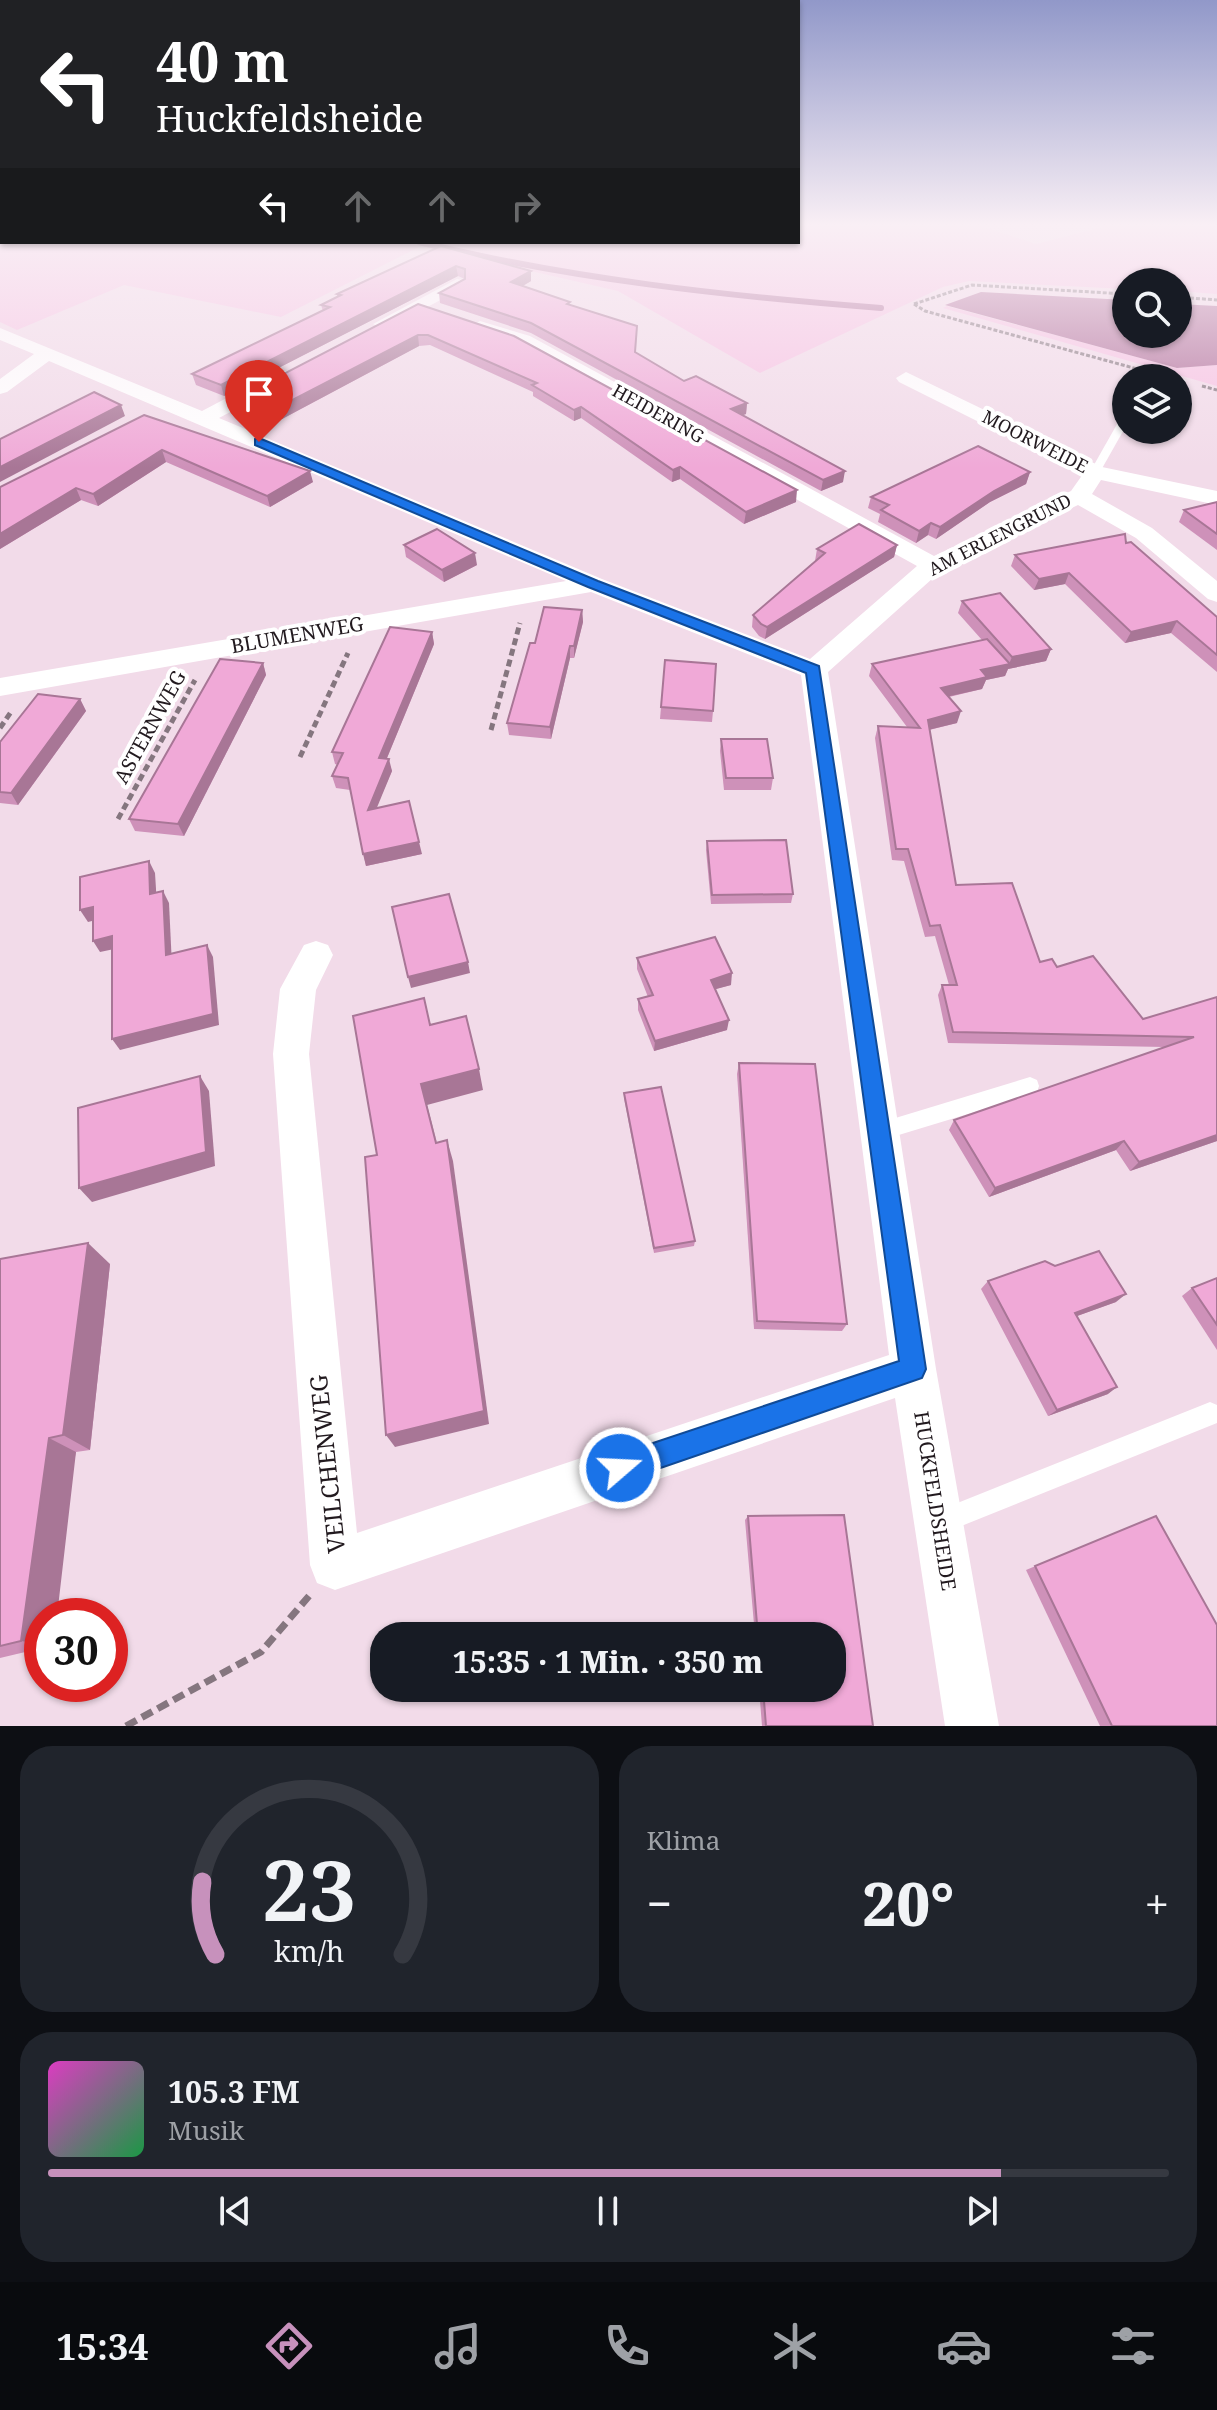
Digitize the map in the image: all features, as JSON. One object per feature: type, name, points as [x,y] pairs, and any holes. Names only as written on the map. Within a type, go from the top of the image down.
[{"type":"street","points":[[364,333],[415,307]]},
{"type":"street","name":"HEIDERING","points":[[423,307],[523,340],[933,565]]},
{"type":"street","points":[[0,333],[593,584],[814,670]]},
{"type":"street","points":[[0,388],[48,353]]},
{"type":"street","points":[[204,418],[297,369]]},
{"type":"street","name":"MOORWEIDE","points":[[906,378],[1095,472],[1217,498]]},
{"type":"street","points":[[143,417],[169,404]]},
{"type":"street","name":"AM ERLENGRUND","points":[[814,670],[933,565],[1079,496],[1095,472]]},
{"type":"street","name":"AM ERLENGRUND","points":[[1079,496],[1144,533],[1217,594]]},
{"type":"street","name":"BLUMENWEG","points":[[0,687],[593,584]]},
{"type":"street","name":"HUCKFELDSHEIDE","points":[[814,670],[913,1369],[972,1726]]},
{"type":"street","name":"VEILCHENWEG","points":[[316,955],[298,989],[291,1054],[335,1565],[913,1369]]},
{"type":"lane","points":[[1095,472],[1112,442]]},
{"type":"lane","points":[[879,1132],[1030,1086]]},
{"type":"lane","points":[[939,1523],[1210,1414]]},
{"type":"path","points":[[918,307],[1119,364]]},
{"type":"path","points":[[491,730],[528,595]]},
{"type":"path","points":[[300,757],[362,624]]},
{"type":"path","name":"ASTERNWEG","points":[[118,819],[211,650]]},
{"type":"path","points":[[126,1726],[261,1652],[335,1565]]},
{"type":"shaded area","points":[[0,307],[73,307],[17,330],[0,322]]},
{"type":"shaded area","points":[[230,307],[302,307],[281,317]]},
{"type":"shaded area","points":[[645,307],[901,307],[760,373]]},
{"type":"shaded area","points":[[949,307],[1162,364],[1140,364],[943,308]]},
{"type":"shaded area","points":[[951,307],[1112,307],[1112,348],[1192,348],[1192,307],[1217,307],[1217,365],[1162,364]]},
{"type":"shaded area","points":[[1217,365],[1217,386],[1192,379],[1192,367]]},
{"type":"building","points":[[330,307],[376,307],[221,385],[192,374]]},
{"type":"building","points":[[413,307],[426,307],[514,336],[797,490],[746,512],[680,467],[673,470],[581,407],[574,410],[532,385],[537,383],[428,335],[418,335],[279,407],[245,394]]},
{"type":"building","points":[[481,307],[575,307],[637,326],[635,352],[684,381],[696,376],[747,403],[731,409],[845,471],[823,480],[531,323]]},
{"type":"building","points":[[94,392],[121,405],[0,467],[0,439]]},
{"type":"building","points":[[144,415],[310,471],[267,496],[162,450],[93,494],[76,488],[0,534],[0,487]]},
{"type":"building","points":[[978,446],[1030,472],[994,491],[940,527],[931,523],[919,531],[881,510],[889,505],[871,497]]},
{"type":"building","points":[[1217,502],[1217,534],[1184,510]]},
{"type":"building","points":[[859,524],[897,545],[767,627],[761,624],[753,615],[825,553],[817,549]]},
{"type":"building","points":[[437,529],[475,553],[442,570],[404,545]]},
{"type":"building","points":[[1125,534],[1126,543],[1131,542],[1217,617],[1217,655],[1177,621],[1131,632],[1069,573],[1039,579],[1015,555]]},
{"type":"building","points":[[1000,593],[1051,649],[1012,657],[962,601]]},
{"type":"building","points":[[544,607],[582,610],[550,727],[507,723],[530,643],[535,643]]},
{"type":"building","points":[[390,627],[432,632],[379,758],[389,759],[368,810],[409,801],[419,842],[363,854],[348,778],[332,776],[343,753],[332,752]]},
{"type":"building","points":[[987,639],[1010,664],[981,670],[987,677],[941,688],[961,711],[928,720],[956,885],[1012,883],[1040,962],[1052,959],[1057,967],[1093,956],[1143,1019],[1217,997],[1217,1135],[1139,1162],[1124,1141],[995,1188],[954,1120],[1194,1037],[953,1032],[942,985],[957,985],[940,925],[930,926],[908,849],[896,849],[878,726],[920,728],[872,664]]},
{"type":"building","points":[[220,659],[263,663],[178,824],[129,819]]},
{"type":"building","points":[[665,660],[716,664],[713,711],[661,707]]},
{"type":"building","points":[[38,694],[80,699],[11,793],[0,792],[0,742]]},
{"type":"building","points":[[721,739],[767,739],[773,778],[726,778]]},
{"type":"building","points":[[786,840],[793,894],[712,895],[707,841]]},
{"type":"building","points":[[149,861],[150,894],[163,891],[166,955],[207,945],[213,1014],[112,1039],[112,936],[93,941],[93,907],[80,910],[80,877]]},
{"type":"building","points":[[449,894],[468,962],[408,977],[392,907]]},
{"type":"building","points":[[715,937],[732,973],[711,980],[729,1020],[655,1041],[638,999],[653,995],[637,958]]},
{"type":"building","points":[[424,998],[430,1025],[466,1016],[479,1069],[421,1084],[436,1143],[447,1140],[484,1411],[386,1435],[365,1157],[377,1155],[353,1016]]},
{"type":"building","points":[[739,1063],[815,1064],[847,1324],[757,1321]]},
{"type":"building","points":[[200,1076],[206,1152],[79,1188],[78,1108]]},
{"type":"building","points":[[661,1087],[695,1241],[654,1248],[624,1093]]},
{"type":"building","points":[[88,1243],[63,1435],[49,1438],[27,1598],[24,1598],[21,1641],[0,1646],[0,1259]]},
{"type":"building","points":[[1099,1251],[1126,1294],[1075,1313],[1117,1387],[1057,1410],[988,1281],[1045,1261],[1055,1266]]},
{"type":"building","points":[[1217,1278],[1217,1325],[1192,1288]]},
{"type":"building","points":[[844,1515],[873,1726],[766,1726],[764,1702],[846,1702],[846,1622],[757,1622],[748,1516]]},
{"type":"building","points":[[1156,1516],[1217,1625],[1217,1726],[1112,1726],[1035,1566]]},
{"type":"waterway","points":[[864,307],[881,308]]},
{"type":"route","points":[[259,442],[593,584],[814,670],[913,1369],[620,1468]]}]
